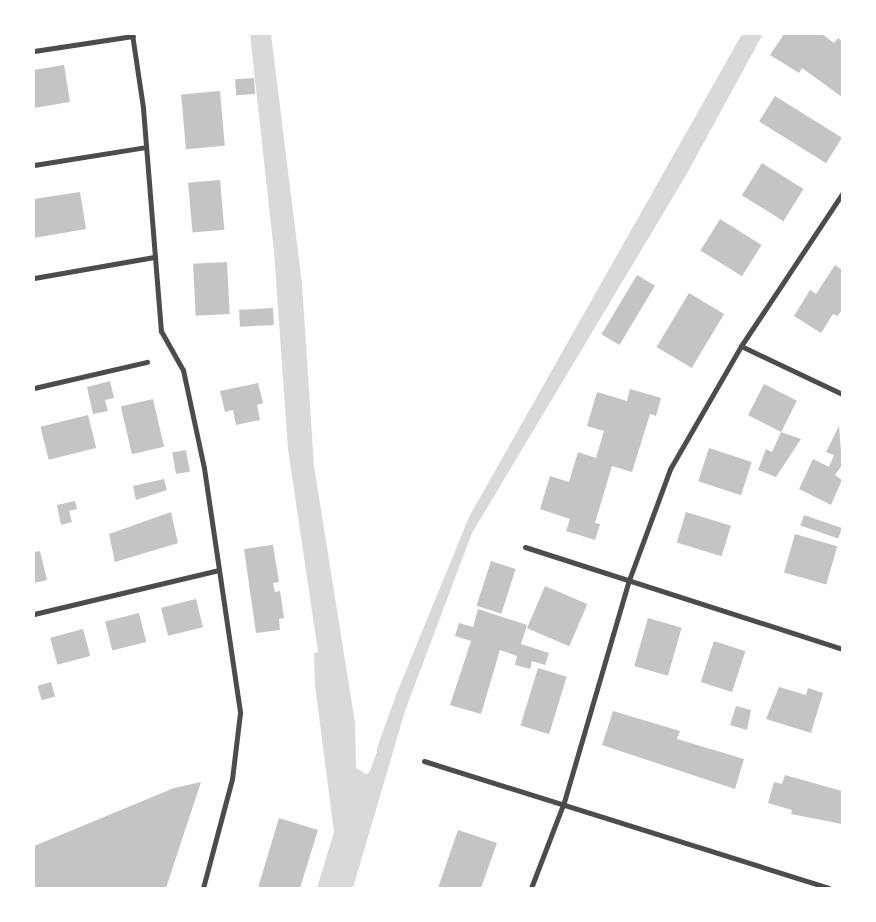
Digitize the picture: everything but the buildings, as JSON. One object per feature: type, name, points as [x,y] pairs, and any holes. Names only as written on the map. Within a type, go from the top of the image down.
[{"type":"street","points":[[34,51],[133,35],[146,146],[161,331],[183,370],[220,570],[240,713],[232,779],[203,888]]},
{"type":"street","points":[[34,164],[146,146]]},
{"type":"street","points":[[531,888],[564,802],[629,580],[670,469],[741,346],[842,194]]},
{"type":"street","points":[[34,278],[154,257]]},
{"type":"street","points":[[741,346],[842,394]]},
{"type":"street","points":[[34,388],[147,362]]},
{"type":"street","points":[[525,547],[842,649]]},
{"type":"street","points":[[34,614],[220,570]]},
{"type":"street","points":[[424,760],[564,802],[829,888]]},
{"type":"shaded area","points":[[250,34],[271,34],[302,284],[314,466],[355,723],[356,768],[366,774],[377,769],[377,748],[396,695],[469,517],[742,34],[763,34],[685,177],[472,533],[405,711],[353,888],[317,888],[334,832],[315,685],[314,653],[318,652],[288,449],[274,252]]},
{"type":"waterway","points":[[369,782],[379,755]]}]
